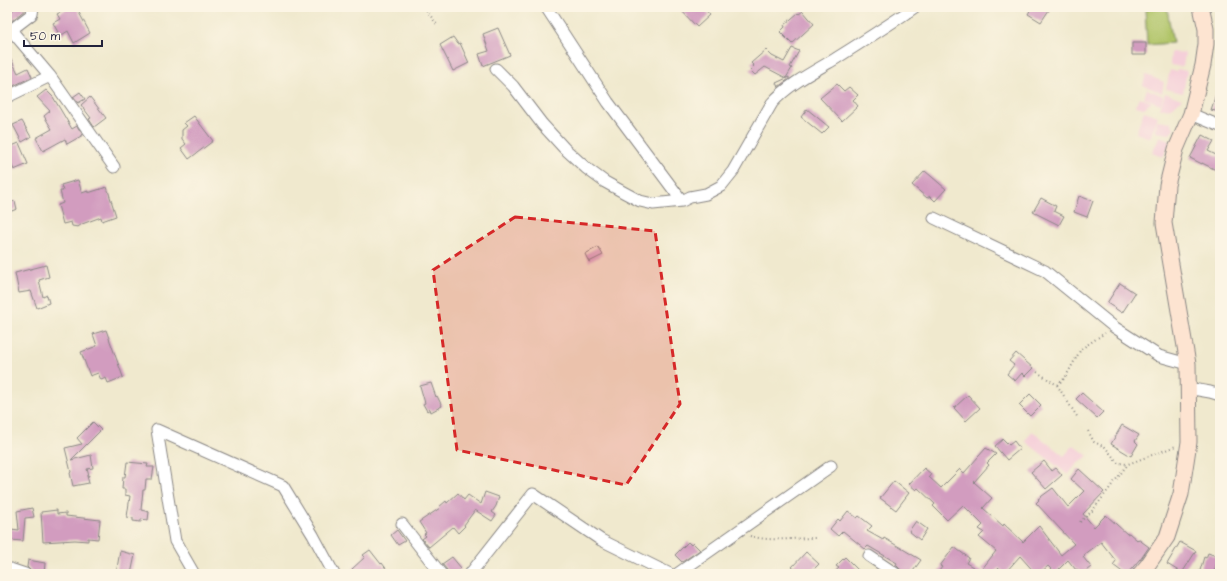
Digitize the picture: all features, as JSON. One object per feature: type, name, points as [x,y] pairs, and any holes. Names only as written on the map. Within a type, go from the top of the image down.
[{"type":"street","points":[[34,7],[32,14],[9,29],[50,76],[114,167]]},
{"type":"street","points":[[546,7],[608,102],[682,201]]},
{"type":"street","points":[[496,69],[513,86],[542,124],[564,148],[586,168],[605,182],[640,201],[653,204],[682,201],[690,197],[706,194],[721,186],[733,171],[772,103],[779,96],[799,81],[915,7]]},
{"type":"street","points":[[1140,574],[1167,537],[1181,494],[1189,442],[1187,388],[1188,364],[1164,223],[1167,185],[1176,149],[1191,114],[1203,65],[1206,44],[1206,29],[1201,7]]},
{"type":"street","points":[[7,97],[50,76]]},
{"type":"street","points":[[1191,114],[1220,126]]},
{"type":"street","points":[[934,218],[1045,271],[1114,327],[1159,356],[1188,364]]},
{"type":"street","points":[[1187,388],[1220,395]]},
{"type":"street","points":[[194,574],[175,541],[157,430],[283,486],[313,535],[334,574]]},
{"type":"street","points":[[677,574],[831,466]]},
{"type":"street","points":[[470,574],[533,494],[602,540],[670,574]]},
{"type":"street","points":[[402,524],[440,574]]},
{"type":"street","points":[[869,556],[896,574]]},
{"type":"street","points":[[7,568],[21,573]]},
{"type":"path","points":[[424,7],[438,26]]},
{"type":"path","points":[[1057,385],[1065,378],[1081,349],[1114,327]]},
{"type":"path","points":[[1037,372],[1057,385],[1078,418]]},
{"type":"path","points":[[1088,430],[1094,442],[1105,447],[1118,463],[1128,464],[1189,442]]},
{"type":"path","points":[[1080,522],[1094,510],[1128,464]]},
{"type":"path","points":[[738,532],[759,539],[787,540],[816,538]]},
{"type":"highlighted area","points":[[515,217],[655,231],[680,404],[626,485],[457,450],[433,270]]},
{"type":"shaded area","points":[[1171,52],[1185,53],[1183,67],[1170,65]]},
{"type":"shaded area","points":[[1177,69],[1187,71],[1183,93],[1166,89],[1170,70],[1176,72]]},
{"type":"shaded area","points":[[1146,75],[1164,82],[1162,93],[1143,85]]},
{"type":"shaded area","points":[[1147,89],[1163,96],[1161,104],[1144,98]]},
{"type":"shaded area","points":[[1165,93],[1182,99],[1172,108],[1160,109]]},
{"type":"shaded area","points":[[1139,97],[1152,102],[1144,108],[1135,106]]},
{"type":"shaded area","points":[[1144,111],[1158,116],[1150,138],[1136,133]]},
{"type":"shaded area","points":[[1157,120],[1171,122],[1174,128],[1170,134],[1155,132]]},
{"type":"shaded area","points":[[1160,136],[1170,142],[1163,157],[1152,153]]},
{"type":"shaded area","points":[[1032,431],[1064,456],[1074,445],[1088,456],[1077,464],[1068,475],[1025,441]]},
{"type":"green space","points":[[1167,8],[1173,43],[1147,45],[1145,9]]},
{"type":"building","points":[[16,7],[23,7],[25,10],[10,22],[7,21],[7,8],[11,12]]},
{"type":"building","points":[[71,7],[76,7],[90,33],[74,43],[68,31],[60,36],[53,23],[60,19],[57,14]]},
{"type":"building","points":[[678,7],[703,7],[710,15],[697,27]]},
{"type":"building","points":[[1032,7],[1051,7],[1041,22],[1028,14]]},
{"type":"building","points":[[803,11],[814,24],[792,44],[780,32],[785,27],[784,25],[798,13],[799,14]]},
{"type":"building","points":[[498,28],[510,55],[483,66],[479,54],[489,51],[483,34]]},
{"type":"building","points":[[453,37],[458,44],[460,43],[469,63],[453,71],[440,45]]},
{"type":"building","points":[[1132,43],[1146,43],[1146,55],[1132,55]]},
{"type":"building","points":[[792,48],[799,51],[786,78],[765,67],[755,75],[750,70],[754,66],[751,63],[766,50],[772,56],[784,62]]},
{"type":"building","points":[[7,51],[18,73],[28,68],[32,77],[9,88],[7,83]]},
{"type":"building","points":[[789,77],[789,79],[778,87],[776,83]]},
{"type":"building","points":[[837,84],[844,91],[849,87],[858,95],[853,100],[858,106],[842,121],[820,98]]},
{"type":"building","points":[[1218,88],[1220,88],[1220,112],[1211,110]]},
{"type":"building","points":[[46,90],[53,97],[72,129],[77,126],[83,135],[67,144],[65,139],[43,151],[36,138],[52,129],[44,116],[50,111],[37,97]]},
{"type":"building","points":[[80,92],[85,99],[78,103],[73,97]]},
{"type":"building","points":[[90,97],[106,118],[94,127],[89,119],[91,118],[81,105]]},
{"type":"building","points":[[807,109],[829,127],[822,134],[801,117]]},
{"type":"building","points":[[194,116],[213,141],[189,159],[181,148],[186,144],[182,139],[182,130],[187,126],[184,123]]},
{"type":"building","points":[[22,121],[31,137],[22,142],[13,125]]},
{"type":"building","points":[[1202,135],[1214,141],[1208,151],[1220,157],[1220,172],[1190,158]]},
{"type":"building","points":[[19,143],[28,164],[14,170],[7,155],[7,148]]},
{"type":"building","points":[[925,171],[946,189],[935,201],[930,196],[927,198],[912,185]]},
{"type":"building","points":[[78,180],[82,193],[88,191],[88,193],[107,187],[116,216],[102,221],[101,217],[78,227],[72,226],[71,222],[63,224],[58,205],[63,203],[60,191],[63,191],[61,185]]},
{"type":"building","points":[[1079,196],[1093,201],[1087,217],[1074,212]]},
{"type":"building","points":[[1041,198],[1056,206],[1054,211],[1064,216],[1059,225],[1033,212]]},
{"type":"building","points":[[15,201],[17,209],[9,212],[7,204]]},
{"type":"building","points":[[598,247],[603,255],[589,262],[585,254]]},
{"type":"building","points":[[46,265],[49,277],[39,280],[43,297],[47,295],[49,303],[37,308],[31,291],[19,293],[15,273]]},
{"type":"building","points":[[1120,283],[1135,293],[1122,313],[1107,303]]},
{"type":"building","points":[[106,330],[123,377],[108,383],[106,378],[101,380],[98,373],[90,376],[81,352],[97,346],[93,334]]},
{"type":"building","points":[[1016,353],[1033,368],[1025,376],[1022,373],[1015,381],[1007,374],[1014,365],[1009,361]]},
{"type":"building","points":[[431,383],[436,397],[437,396],[442,406],[431,412],[430,409],[427,411],[423,404],[425,403],[420,386]]},
{"type":"building","points":[[1082,393],[1103,412],[1097,418],[1076,399]]},
{"type":"building","points":[[1030,394],[1041,405],[1030,416],[1019,405]]},
{"type":"building","points":[[968,395],[980,408],[966,421],[954,408]]},
{"type":"building","points":[[93,422],[101,430],[71,460],[91,455],[93,468],[87,469],[89,483],[73,486],[65,448],[82,444],[77,438]]},
{"type":"building","points":[[1122,425],[1139,435],[1135,441],[1138,444],[1131,456],[1111,444]]},
{"type":"building","points":[[1003,439],[1009,445],[1014,441],[1020,449],[1007,460],[995,446]]},
{"type":"building","points":[[986,448],[996,454],[987,463],[989,465],[974,482],[992,498],[983,508],[1003,526],[1004,524],[1023,542],[1039,526],[1061,555],[1074,544],[1036,503],[1039,500],[1038,499],[1053,488],[1068,507],[1084,491],[1071,479],[1079,469],[1104,492],[1083,514],[1094,527],[1106,515],[1127,534],[1129,533],[1149,547],[1140,560],[1127,574],[1113,565],[1116,561],[1101,542],[1084,555],[1085,556],[1083,557],[1091,567],[1082,574],[1077,569],[1076,570],[1068,560],[1055,573],[1048,566],[1039,574],[1036,574],[1020,556],[1005,573],[999,568],[994,574],[988,574],[982,569],[996,551],[979,537],[984,532],[979,529],[983,525],[963,505],[947,520],[933,506],[935,504],[918,488],[916,490],[909,484],[924,468],[931,474],[929,477],[941,488],[960,469],[964,473]]},
{"type":"building","points":[[1044,461],[1052,471],[1056,468],[1062,475],[1046,489],[1031,472]]},
{"type":"building","points":[[127,462],[148,464],[147,467],[154,467],[152,479],[146,479],[145,490],[143,490],[141,510],[149,512],[148,520],[141,519],[141,522],[133,521],[133,518],[127,517],[130,496],[125,495],[125,489],[122,489],[123,477],[125,477]]},
{"type":"building","points":[[894,481],[909,493],[896,510],[880,498]]},
{"type":"building","points":[[485,492],[499,497],[492,512],[496,515],[492,521],[475,510],[464,525],[465,526],[458,533],[453,527],[429,547],[422,539],[426,536],[424,534],[426,533],[419,522],[440,508],[439,507],[446,501],[447,503],[458,493],[464,500],[468,495],[481,504]]},
{"type":"building","points":[[32,508],[34,517],[25,518],[23,541],[10,540],[11,529],[19,530],[17,511]]},
{"type":"building","points":[[57,510],[57,514],[66,513],[66,516],[100,520],[98,539],[88,538],[88,541],[75,540],[43,542],[41,512]]},
{"type":"building","points":[[848,511],[857,518],[859,516],[872,526],[867,531],[883,540],[884,538],[921,560],[911,574],[903,574],[896,565],[897,563],[868,546],[865,549],[843,531],[838,536],[830,529],[838,519],[840,521]]},
{"type":"building","points":[[916,521],[927,529],[920,540],[909,531]]},
{"type":"building","points":[[397,530],[405,541],[398,545],[391,535]]},
{"type":"building","points":[[688,542],[691,545],[693,543],[700,550],[682,562],[675,555]]},
{"type":"building","points":[[1180,542],[1196,551],[1182,573],[1167,564]]},
{"type":"building","points":[[954,547],[969,558],[966,563],[985,574],[937,574],[942,567],[940,566]]},
{"type":"building","points":[[370,550],[390,574],[356,574],[352,569],[365,557],[363,555]]},
{"type":"building","points":[[120,551],[135,555],[131,574],[116,574]]},
{"type":"building","points":[[806,552],[819,564],[809,574],[800,574],[792,567]]},
{"type":"building","points":[[1208,553],[1219,557],[1213,574],[1199,574],[1204,557],[1206,558]]},
{"type":"building","points":[[452,557],[461,568],[455,574],[448,574],[447,570],[442,564]]},
{"type":"building","points":[[845,557],[862,574],[832,574],[839,568],[836,566]]},
{"type":"building","points":[[28,560],[45,563],[44,574],[32,574],[27,567]]}]
